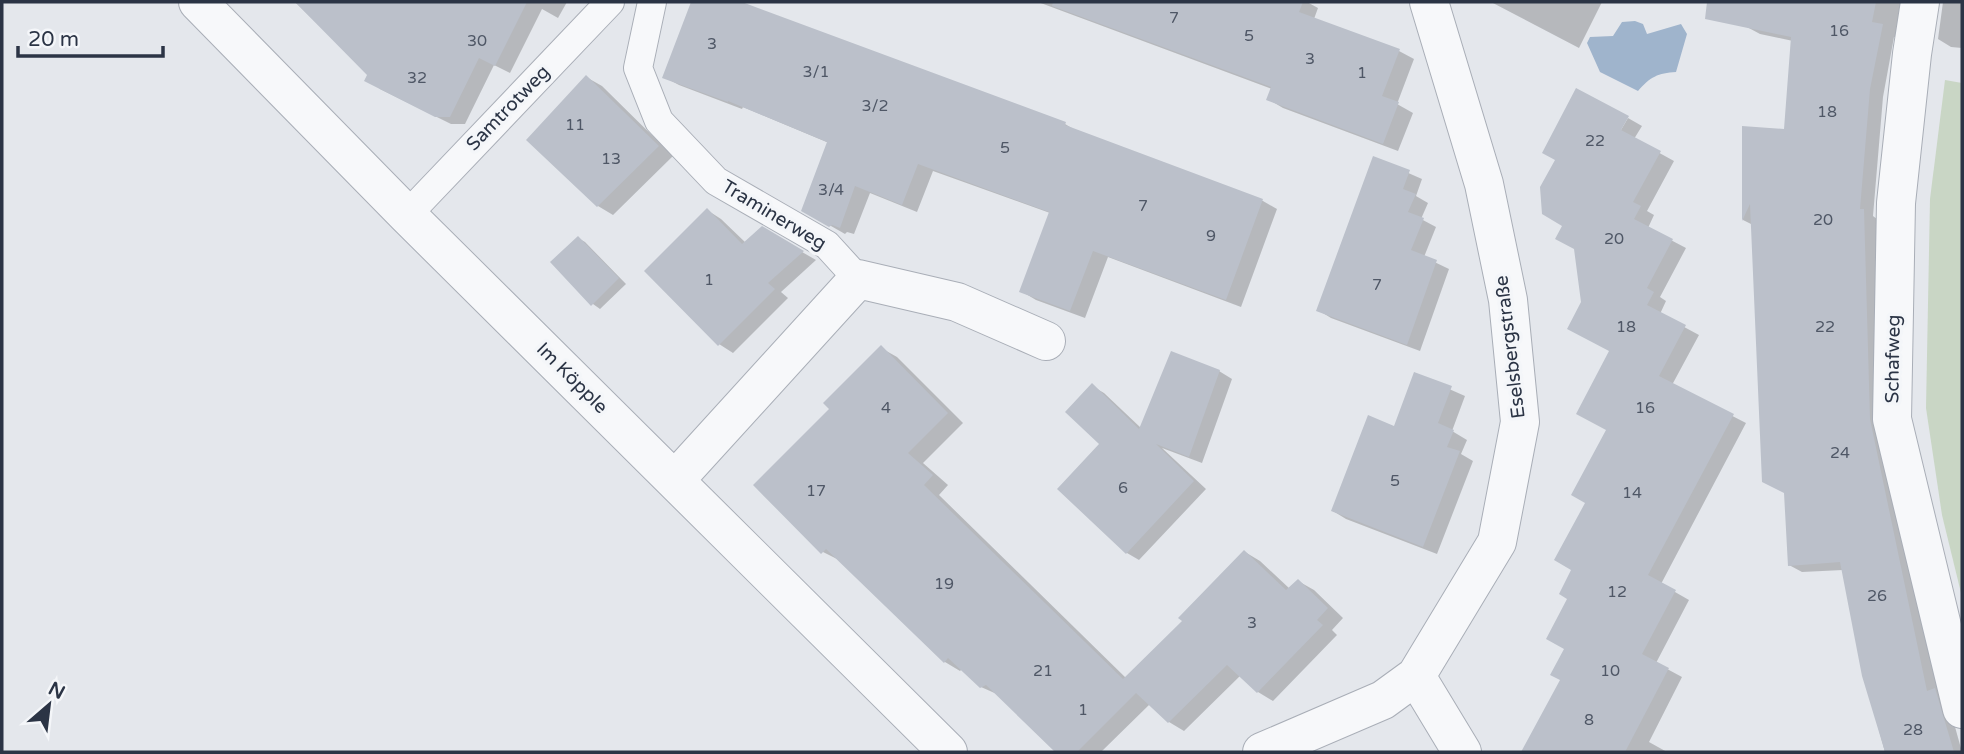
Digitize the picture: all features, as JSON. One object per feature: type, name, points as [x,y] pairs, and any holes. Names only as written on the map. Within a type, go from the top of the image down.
[{"type":"street","name":"Im Köpple","points":[[198,2],[407,215],[948,752]]},
{"type":"street","name":"Eselsbergstraße","points":[[1262,752],[1383,700],[1416,677],[1497,542],[1520,422],[1508,300],[1484,184],[1429,2]]},
{"type":"street","name":"Schafweg","points":[[1920,2],[1896,203],[1892,419],[1962,709]]},
{"type":"street","points":[[675,480],[858,279],[957,302],[1046,341]]},
{"type":"street","points":[[1416,677],[1462,752]]},
{"type":"lane","name":"Samtrotweg","points":[[407,215],[610,2]]},
{"type":"lane","name":"Traminerweg","points":[[652,2],[638,68],[659,121],[716,181],[827,245],[858,279]]},
{"type":"green space","points":[[1945,80],[1962,83],[1962,597],[1942,515],[1926,408],[1930,199]]},
{"type":"water","points":[[1635,21],[1643,24],[1647,34],[1681,24],[1687,34],[1676,72],[1655,77],[1638,91],[1600,72],[1587,43],[1590,37],[1613,36],[1622,22]]},
{"type":"building","points":[[295,2],[527,2],[495,66],[479,58],[450,117],[435,117],[364,81],[367,75]]},
{"type":"building","points":[[691,2],[742,2],[1066,122],[1065,125],[1263,199],[1226,300],[1093,251],[1070,311],[1019,292],[1049,212],[918,164],[902,205],[855,186],[840,228],[832,225],[829,227],[801,211],[827,142],[728,101],[662,78]]},
{"type":"building","points":[[1053,2],[1303,2],[1299,12],[1400,49],[1382,96],[1399,102],[1383,144],[1266,100],[1271,87],[1052,6]]},
{"type":"building","points":[[1707,2],[1876,2],[1872,22],[1883,24],[1870,89],[1860,209],[1864,209],[1870,419],[1927,691],[1935,688],[1954,752],[1885,752],[1862,676],[1840,562],[1788,566],[1784,493],[1762,482],[1750,204],[1742,221],[1742,126],[1784,129],[1791,37],[1705,19]]},
{"type":"building","points":[[586,75],[659,146],[597,207],[526,140]]},
{"type":"building","points":[[1576,88],[1629,116],[1621,130],[1661,151],[1633,202],[1641,206],[1634,219],[1673,239],[1647,288],[1654,292],[1647,305],[1686,325],[1659,376],[1734,414],[1648,575],[1676,590],[1642,654],[1669,668],[1625,752],[1521,752],[1560,680],[1550,675],[1564,649],[1546,639],[1567,599],[1559,594],[1571,570],[1554,560],[1585,503],[1571,495],[1606,430],[1576,414],[1609,351],[1567,329],[1581,302],[1574,249],[1555,239],[1562,226],[1542,214],[1540,187],[1555,160],[1542,153]]},
{"type":"building","points":[[1373,156],[1410,170],[1403,189],[1416,194],[1408,212],[1424,218],[1411,250],[1437,260],[1407,345],[1316,311]]},
{"type":"building","points":[[707,208],[742,244],[762,226],[804,251],[768,283],[775,289],[718,346],[644,271]]},
{"type":"building","points":[[578,236],[619,278],[591,306],[550,262]]},
{"type":"building","points":[[881,345],[948,413],[908,453],[933,475],[924,485],[1123,679],[1182,621],[1178,618],[1244,550],[1286,590],[1298,579],[1328,608],[1317,620],[1323,625],[1257,693],[1227,665],[1168,723],[1136,693],[1077,752],[1055,752],[986,685],[980,688],[948,658],[944,663],[826,549],[821,554],[753,485],[829,409],[823,403]]},
{"type":"building","points":[[1171,351],[1220,370],[1189,457],[1156,444],[1194,481],[1126,554],[1057,489],[1099,444],[1065,412],[1092,383],[1139,429]]},
{"type":"building","points":[[1414,372],[1452,386],[1438,423],[1454,430],[1447,447],[1460,451],[1423,547],[1331,511],[1368,415],[1394,426]]}]
